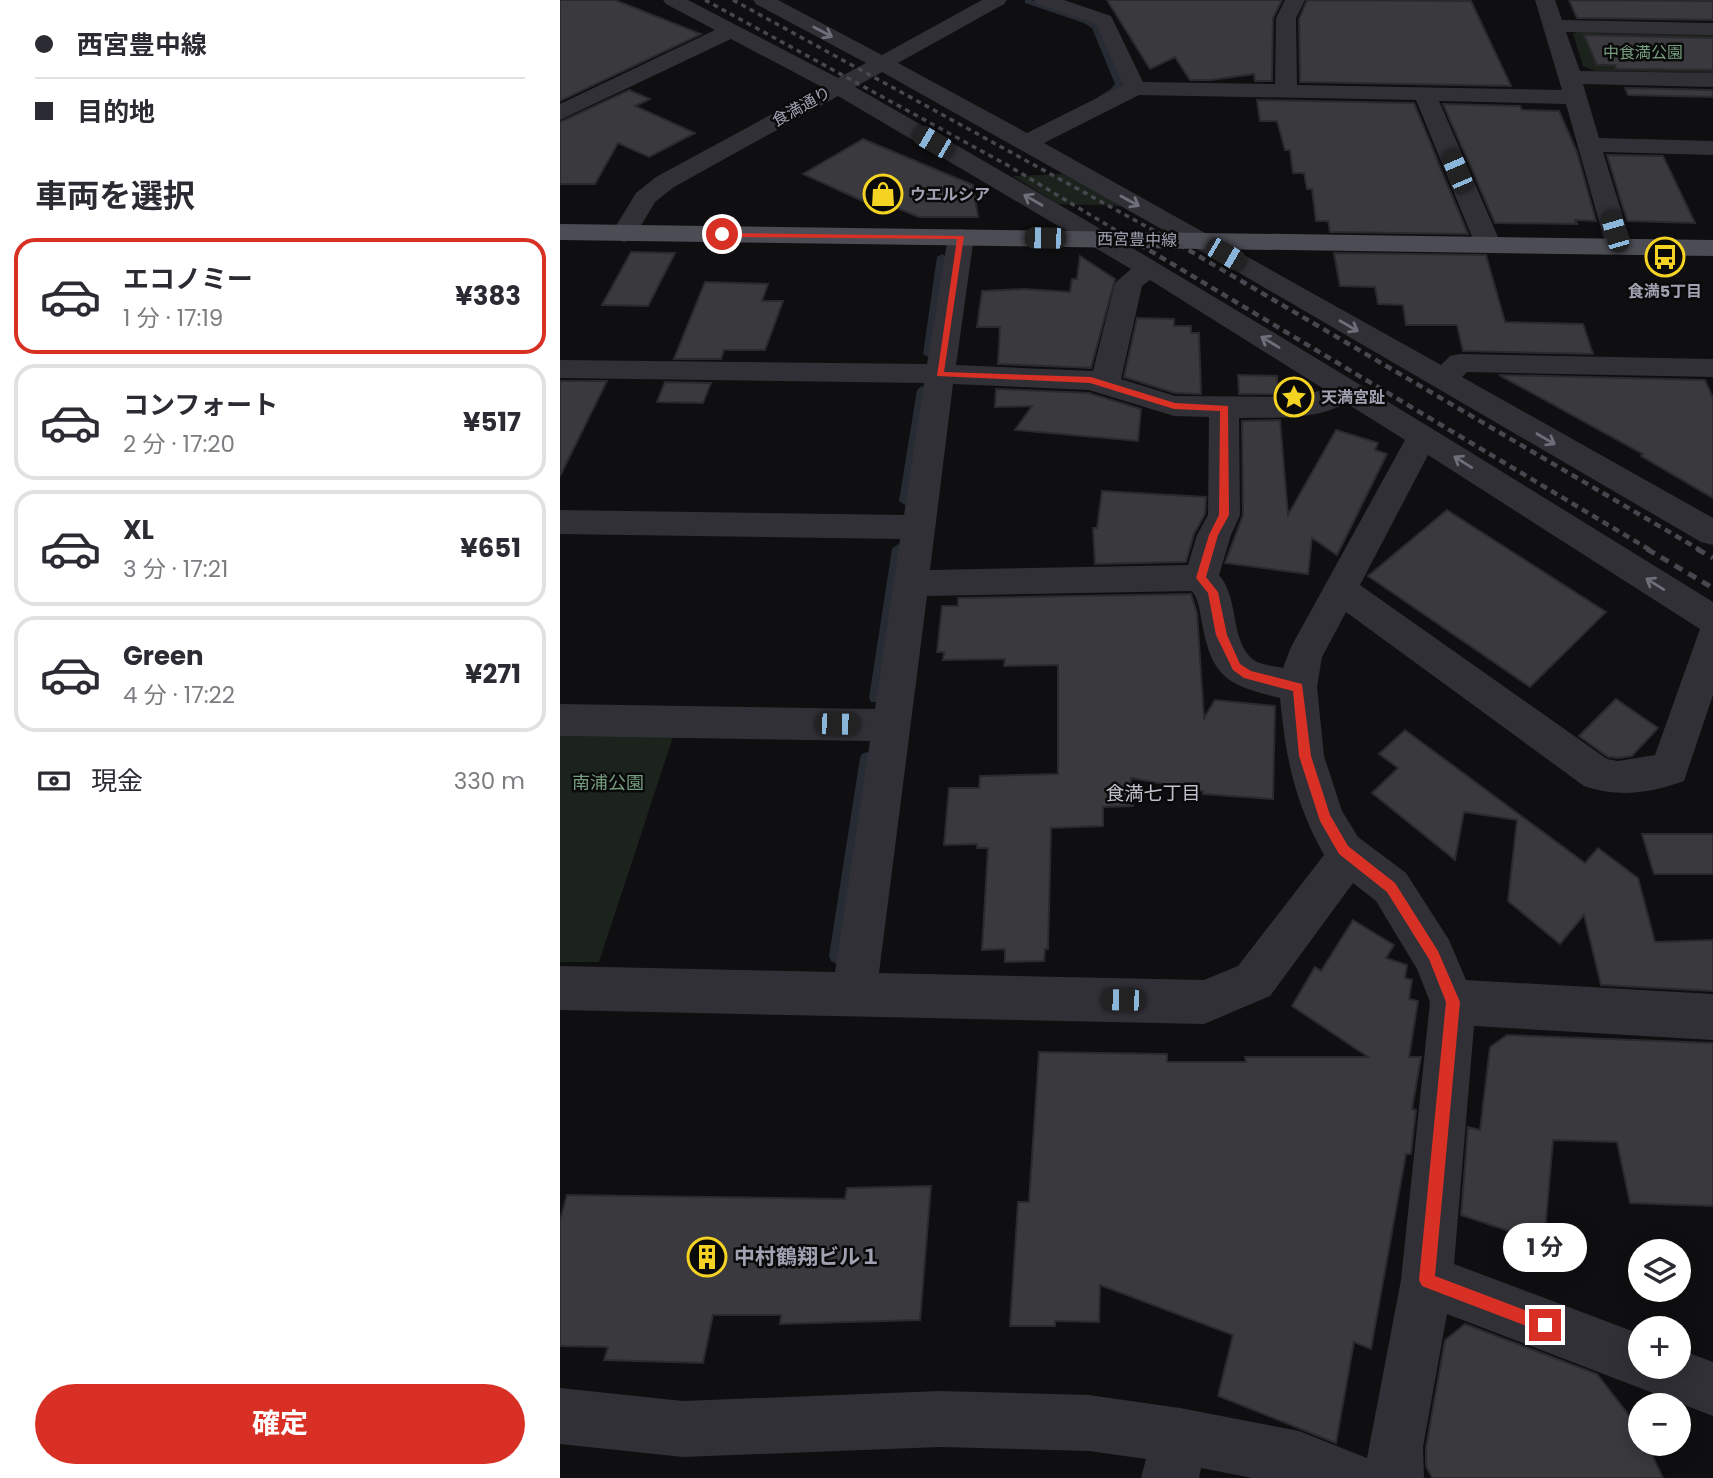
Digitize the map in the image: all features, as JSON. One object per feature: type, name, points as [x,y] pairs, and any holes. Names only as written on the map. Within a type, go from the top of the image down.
[{"type":"main road","name":"西宮豊中線","points":[[560,232],[1713,248]]},
{"type":"street","points":[[673,0],[838,86],[1101,239],[1348,389],[1713,620]]},
{"type":"street","points":[[763,0],[882,62],[1201,240],[1713,533]]},
{"type":"street","name":"食満通り","points":[[624,234],[645,198],[665,182],[997,0]]},
{"type":"street","points":[[1044,0],[1104,20],[1135,88]]},
{"type":"street","points":[[1286,91],[1286,18],[1295,0]]},
{"type":"street","points":[[1545,0],[1619,246]]},
{"type":"street","points":[[1554,26],[1713,29]]},
{"type":"street","points":[[567,103],[730,31]]},
{"type":"street","points":[[1026,143],[1135,88],[1425,95],[1713,80]]},
{"type":"street","points":[[1425,95],[1488,244]]},
{"type":"street","points":[[1590,145],[1713,148]]},
{"type":"street","points":[[854,995],[961,237]]},
{"type":"street","points":[[1105,384],[1129,283],[1149,268]]},
{"type":"street","points":[[1442,380],[1460,363],[1713,368]]},
{"type":"street","points":[[560,369],[940,374],[1091,380],[1174,406],[1224,408],[1300,407],[1323,402],[1348,389]]},
{"type":"street","points":[[1201,578],[1213,535],[1224,515],[1224,408]]},
{"type":"street","points":[[1395,1478],[1395,1447],[1427,1280],[1453,1002],[1433,955],[1391,887],[1343,850],[1324,817],[1305,756],[1298,687],[1304,657],[1423,436]]},
{"type":"street","points":[[560,522],[919,527]]},
{"type":"street","points":[[911,583],[1201,578]]},
{"type":"street","points":[[1201,578],[1213,592],[1222,635],[1236,667],[1248,675],[1298,687]]},
{"type":"street","points":[[1340,589],[1598,774],[1618,778],[1670,769],[1713,638]]},
{"type":"street","points":[[560,720],[892,725]]},
{"type":"street","points":[[560,988],[1204,1002],[1254,981],[1331,881],[1348,853]]},
{"type":"street","points":[[1453,1002],[1713,1017]]},
{"type":"street","points":[[1427,1280],[1628,1356]]},
{"type":"street","points":[[1687,1379],[1713,1389]]},
{"type":"street","points":[[560,1416],[683,1429],[940,1419],[1089,1423],[1175,1457],[1299,1459],[1347,1478]]},
{"type":"green space","name":"中食満公園","points":[[1580,30],[1713,32],[1713,73],[1595,71],[1583,66],[1573,34]]},
{"type":"green space","points":[[1063,174],[1123,206],[1058,204],[1013,176]]},
{"type":"green space","name":"南浦公園","points":[[560,736],[673,737],[599,962],[560,962]]},
{"type":"building","points":[[560,0],[615,0],[701,34],[560,101]]},
{"type":"building","points":[[1107,0],[1282,0],[1273,18],[1272,81],[1255,81],[1254,74],[1190,80],[1175,57],[1150,69]]},
{"type":"building","points":[[1307,0],[1471,1],[1511,86],[1300,82],[1299,19]]},
{"type":"building","points":[[1569,0],[1713,1],[1713,20],[1577,18]]},
{"type":"building","name":"中食満公園","points":[[1584,35],[1713,38],[1713,70],[1616,69],[1615,65],[1597,65]]},
{"type":"building","points":[[1625,88],[1713,90],[1713,97],[1628,95]]},
{"type":"building","points":[[629,90],[650,99],[635,106],[695,133],[649,157],[618,143],[595,184],[560,184],[560,122]]},
{"type":"building","points":[[1257,100],[1414,103],[1468,234],[1330,232],[1328,221],[1316,221],[1312,189],[1307,189],[1304,173],[1293,173],[1290,150],[1285,150],[1277,121],[1260,121]]},
{"type":"building","points":[[1443,104],[1520,106],[1522,110],[1559,111],[1577,152],[1596,221],[1575,220],[1577,224],[1495,223]]},
{"type":"building","name":"ウエルシア","points":[[863,139],[973,185],[978,217],[919,217],[897,208],[889,213],[803,174]]},
{"type":"building","points":[[1607,155],[1663,156],[1695,223],[1627,221]]},
{"type":"building","points":[[631,252],[675,253],[648,306],[602,305]]},
{"type":"building","points":[[1334,253],[1486,255],[1505,322],[1583,324],[1593,354],[1463,351],[1457,325],[1406,325],[1403,305],[1378,304],[1375,287],[1340,286]]},
{"type":"building","points":[[1080,256],[1115,279],[1091,368],[998,364],[1000,327],[977,327],[982,291],[1024,289],[1070,292],[1072,279],[1077,279]]},
{"type":"building","points":[[705,282],[768,284],[762,301],[783,301],[765,350],[724,350],[721,359],[674,359]]},
{"type":"building","points":[[1137,318],[1174,319],[1174,326],[1191,326],[1191,333],[1199,333],[1201,394],[1175,393],[1124,377]]},
{"type":"building","points":[[1238,375],[1277,376],[1278,394],[1239,394]]},
{"type":"building","points":[[1499,375],[1705,380],[1713,398],[1713,498],[1641,456],[1643,454]]},
{"type":"building","points":[[560,381],[607,381],[560,476]]},
{"type":"building","points":[[665,382],[711,383],[703,403],[657,402]]},
{"type":"building","points":[[996,389],[1089,393],[1141,409],[1138,441],[1015,430],[1032,406],[995,407]]},
{"type":"building","points":[[1280,420],[1288,515],[1336,430],[1378,443],[1375,450],[1387,454],[1337,555],[1312,538],[1308,574],[1225,563],[1243,515],[1242,421]]},
{"type":"building","points":[[1102,491],[1206,497],[1205,514],[1194,534],[1186,562],[1095,564],[1093,528],[1097,528]]},
{"type":"building","points":[[1447,510],[1606,612],[1530,687],[1368,576]]},
{"type":"building","points":[[1191,594],[1197,613],[1204,718],[1215,700],[1275,706],[1273,799],[1203,794],[1203,791],[1131,778],[1133,806],[1103,807],[1103,826],[1051,828],[1048,949],[1045,949],[1044,961],[1005,962],[1005,949],[982,950],[988,848],[977,848],[977,844],[944,845],[949,788],[979,788],[980,776],[1058,774],[1058,665],[1004,666],[1005,659],[943,660],[944,652],[937,652],[942,606],[958,606],[958,598]]},
{"type":"building","points":[[1616,699],[1658,728],[1632,756],[1608,757],[1579,736]]},
{"type":"building","points":[[1405,730],[1585,863],[1598,848],[1638,878],[1655,942],[1713,940],[1713,991],[1601,985],[1584,915],[1560,944],[1508,901],[1517,820],[1464,812],[1455,860],[1372,793],[1398,768],[1379,754]]},
{"type":"building","points":[[1642,834],[1713,834],[1713,874],[1654,874]]},
{"type":"building","points":[[1353,920],[1394,945],[1386,958],[1407,965],[1405,978],[1412,980],[1409,999],[1418,1001],[1409,1057],[1421,1057],[1412,1109],[1416,1110],[1411,1154],[1406,1154],[1371,1349],[1354,1342],[1336,1443],[1218,1396],[1233,1335],[1100,1285],[1099,1322],[1055,1321],[1055,1326],[1010,1326],[1018,1202],[1029,1202],[1039,1052],[1167,1054],[1167,1062],[1246,1062],[1245,1057],[1368,1057],[1292,1006],[1315,967],[1321,971]]},
{"type":"building","points":[[1507,1035],[1713,1043],[1713,1206],[1630,1203],[1617,1142],[1553,1140],[1544,1243],[1461,1215],[1468,1127],[1480,1130],[1490,1047]]},
{"type":"building","points":[[931,1186],[920,1320],[780,1324],[781,1315],[713,1315],[703,1363],[604,1360],[608,1347],[560,1346],[560,1220],[567,1195],[845,1199],[847,1188]]},
{"type":"building","points":[[1465,1324],[1597,1374],[1628,1414],[1628,1456],[1653,1456],[1663,1478],[1432,1478],[1426,1466],[1426,1447],[1445,1340]]},
{"type":"waterway","points":[[1028,1],[1087,21],[1095,27],[1119,84],[1114,91],[1102,97]]},
{"type":"waterway","points":[[928,354],[942,257]]},
{"type":"waterway","points":[[905,501],[922,390]]},
{"type":"waterway","points":[[876,698],[898,549]]},
{"type":"waterway","points":[[837,956],[867,758]]},
{"type":"railway","points":[[705,0],[1009,166],[1132,240]]},
{"type":"railway","points":[[733,0],[1171,240]]},
{"type":"railway","points":[[1129,238],[1650,550]]},
{"type":"railway","points":[[1168,238],[1700,550]]},
{"type":"railway","points":[[1647,549],[1713,588]]},
{"type":"railway","points":[[1697,549],[1713,558]]},
{"type":"place","name":"ウエルシア","points":[[883,194]]},
{"type":"place","name":"食満5丁目","points":[[1665,257]]},
{"type":"place","name":"天満宮趾","points":[[1294,397]]},
{"type":"place","name":"中村鶴翔ビル１","points":[[707,1257]]},
{"type":"district","name":"食満七丁目","points":[[1153,793]]},
{"type":"route","points":[[722,234],[961,237],[940,374],[1091,380],[1174,406],[1224,408],[1224,515],[1213,535],[1201,578],[1213,592],[1222,635],[1236,667],[1248,675],[1298,687],[1305,756],[1324,817],[1343,850],[1391,887],[1433,955],[1453,1002],[1427,1280],[1545,1325]]}]
